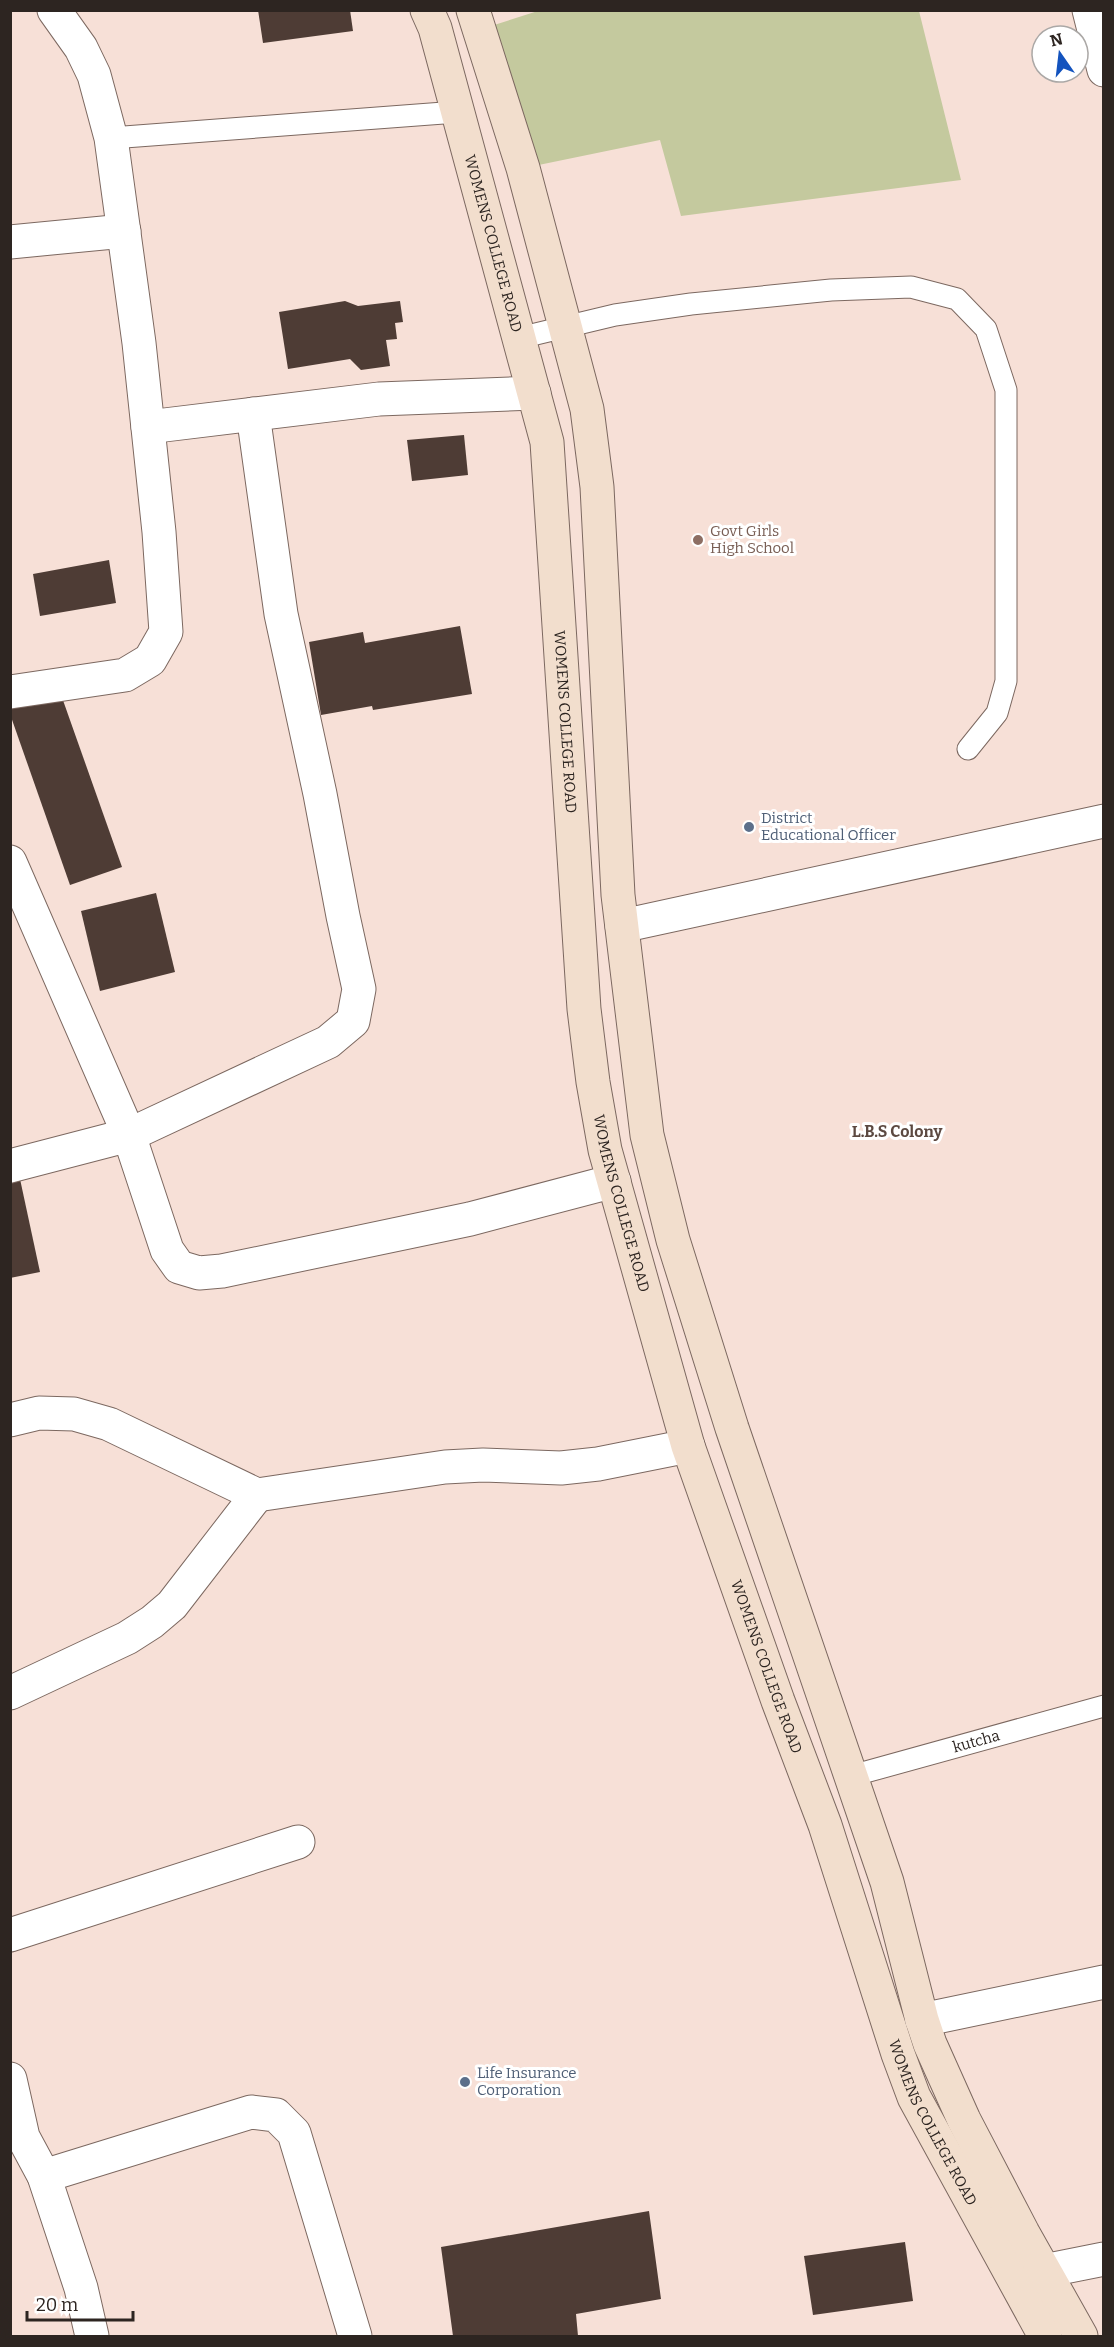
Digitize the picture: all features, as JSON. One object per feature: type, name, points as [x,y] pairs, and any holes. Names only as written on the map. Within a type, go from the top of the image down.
[{"type":"main road","name":"WOMENS COLLEGE ROAD","points":[[427,10],[435,28],[547,442],[584,1009],[593,1083],[605,1150],[688,1446],[825,1825],[898,2055],[914,2097],[1045,2337]]},
{"type":"main road","name":"WOMENS COLLEGE ROAD","points":[[473,10],[523,168],[567,326],[587,409],[597,487],[622,926],[647,1136],[673,1240],[732,1428],[887,1882],[922,2020],[945,2080],[964,2120],[1081,2337]]},
{"type":"main road","points":[[710,1506],[754,1491]]},
{"type":"street","points":[[10,692],[125,675],[150,660],[166,632],[148,427],[111,138],[94,75],[81,48],[54,10]]},
{"type":"street","points":[[1089,10],[1104,70]]},
{"type":"street","points":[[10,242],[123,231]]},
{"type":"street","points":[[148,427],[379,399],[534,393]]},
{"type":"street","points":[[10,1166],[129,1135],[328,1042],[353,1021],[359,989],[321,794],[281,614],[254,414]]},
{"type":"street","points":[[622,926],[1104,821]]},
{"type":"street","points":[[10,862],[129,1135],[167,1250],[179,1267],[199,1272],[222,1271],[470,1219],[614,1181]]},
{"type":"street","points":[[10,1420],[39,1413],[74,1414],[109,1424],[257,1495],[445,1467],[483,1465],[561,1468],[598,1464],[688,1446]]},
{"type":"street","points":[[10,1693],[127,1638],[152,1622],[172,1605],[257,1495]]},
{"type":"street","points":[[10,1935],[298,1842]]},
{"type":"street","points":[[922,2020],[1104,1982]]},
{"type":"street","points":[[10,2079],[17,2139],[44,2176],[81,2288],[92,2337]]},
{"type":"street","points":[[44,2176],[251,2112],[276,2115],[294,2133],[355,2337]]},
{"type":"street","points":[[1044,2271],[1104,2259]]},
{"type":"lane","points":[[111,138],[457,112]]},
{"type":"lane","points":[[519,338],[615,315],[691,304],[831,290],[911,287],[957,299],[986,329],[1006,390],[1006,681],[996,713],[968,749]]},
{"type":"lane","name":"kutcha","points":[[851,1776],[1104,1706]]},
{"type":"green space","points":[[541,10],[919,11],[961,180],[681,216],[660,140],[524,168],[472,32]]},
{"type":"building","points":[[258,10],[350,10],[353,31],[263,43]]},
{"type":"building","points":[[345,301],[358,306],[400,301],[403,322],[395,323],[397,339],[386,340],[390,366],[361,370],[350,359],[288,369],[279,312]]},
{"type":"building","points":[[464,435],[468,475],[412,481],[407,440]]},
{"type":"building","points":[[109,560],[116,603],[40,616],[33,574]]},
{"type":"building","points":[[460,626],[472,694],[373,710],[372,706],[321,715],[309,642],[363,632],[365,643]]},
{"type":"building","points":[[59,689],[122,867],[70,885],[10,714],[10,707]]},
{"type":"building","points":[[156,893],[175,972],[100,991],[81,911]]},
{"type":"building","points":[[20,1179],[40,1272],[10,1278],[10,1181]]},
{"type":"building","points":[[649,2211],[661,2299],[576,2314],[578,2336],[453,2336],[441,2247]]},
{"type":"building","points":[[905,2242],[913,2301],[813,2315],[804,2256]]},
{"type":"place","name":"Govt Girls High School","points":[[698,540]]},
{"type":"place","name":"District Educational Officer","points":[[749,827]]},
{"type":"place","name":"Life Insurance Corporation","points":[[465,2082]]},
{"type":"district","name":"L.B.S Colony","points":[[897,1131]]}]
